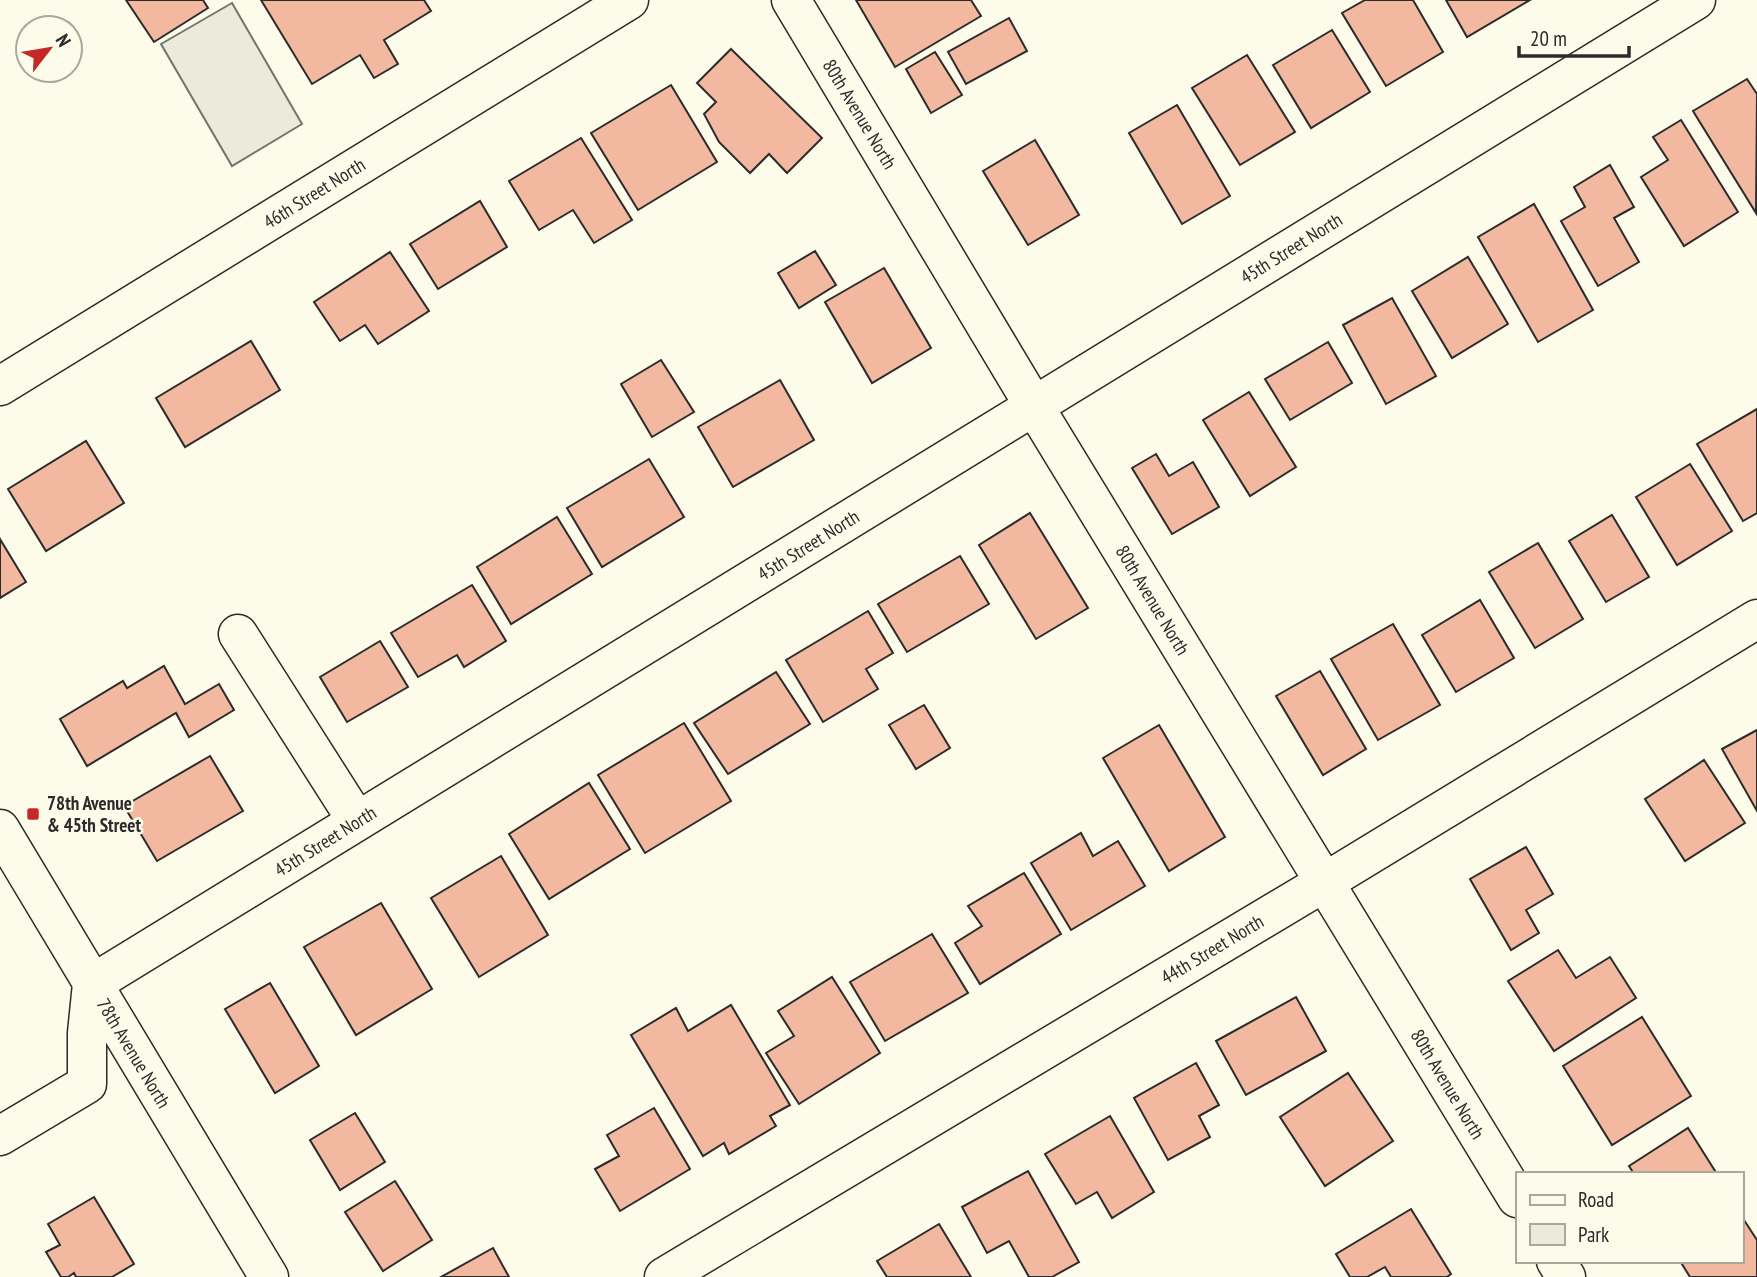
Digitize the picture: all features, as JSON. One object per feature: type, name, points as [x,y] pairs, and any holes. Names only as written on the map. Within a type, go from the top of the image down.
[{"type":"street","name":"46th Street North","points":[[0,386],[629,0]]},
{"type":"street","name":"80th Avenue North","points":[[791,0],[1034,406],[1516,1196]]},
{"type":"street","name":"45th Street North","points":[[92,984],[1696,0]]},
{"type":"street","name":"44th Street North","points":[[664,1277],[1325,882],[1757,619]]},
{"type":"street","points":[[238,634],[357,821]]},
{"type":"street","name":"78th Avenue North","points":[[0,829],[269,1277]]},
{"type":"street","points":[[0,1136],[87,1084],[87,1033],[92,984]]},
{"type":"green space","points":[[232,3],[302,124],[232,166],[161,44]]},
{"type":"building","points":[[126,0],[203,0],[208,8],[154,42]]},
{"type":"building","points":[[261,0],[424,0],[431,11],[384,40],[398,64],[374,78],[360,55],[312,84]]},
{"type":"building","points":[[856,0],[971,0],[981,16],[895,67]]},
{"type":"building","points":[[1365,0],[1413,0],[1443,52],[1386,86],[1342,13]]},
{"type":"building","points":[[1446,0],[1530,0],[1467,37]]},
{"type":"building","points":[[1009,18],[1027,51],[966,84],[948,52]]},
{"type":"building","points":[[1332,30],[1370,92],[1311,128],[1273,65]]},
{"type":"building","points":[[731,49],[822,138],[787,173],[769,154],[750,173],[719,142],[704,114],[716,102],[697,83]]},
{"type":"building","points":[[935,52],[962,95],[931,113],[906,69]]},
{"type":"building","points":[[1247,55],[1295,132],[1240,165],[1192,88]]},
{"type":"building","points":[[1747,79],[1757,94],[1756,213],[1693,111]]},
{"type":"building","points":[[671,85],[717,162],[638,210],[591,133]]},
{"type":"building","points":[[1177,105],[1230,196],[1182,224],[1129,133]]},
{"type":"building","points":[[1681,120],[1738,212],[1684,246],[1641,177],[1668,160],[1653,137]]},
{"type":"building","points":[[581,138],[632,220],[594,243],[573,210],[539,230],[509,181]]},
{"type":"building","points":[[1035,140],[1079,215],[1028,245],[983,171]]},
{"type":"building","points":[[1610,165],[1634,207],[1614,218],[1639,262],[1598,286],[1561,221],[1585,207],[1574,187]]},
{"type":"building","points":[[480,201],[507,247],[438,289],[410,244]]},
{"type":"building","points":[[1534,204],[1593,310],[1538,342],[1478,237]]},
{"type":"building","points":[[815,251],[836,285],[799,308],[778,273]]},
{"type":"building","points":[[390,252],[429,311],[378,344],[365,325],[340,341],[314,302]]},
{"type":"building","points":[[1468,257],[1508,324],[1452,358],[1412,291]]},
{"type":"building","points":[[884,268],[931,348],[872,383],[825,302]]},
{"type":"building","points":[[1392,298],[1436,376],[1386,404],[1343,325]]},
{"type":"building","points":[[251,341],[280,390],[185,447],[156,398]]},
{"type":"building","points":[[1328,342],[1352,383],[1290,420],[1265,379]]},
{"type":"building","points":[[661,360],[694,412],[652,437],[621,384]]},
{"type":"building","points":[[780,380],[814,440],[733,487],[698,427]]},
{"type":"building","points":[[1249,392],[1296,467],[1250,496],[1203,420]]},
{"type":"building","points":[[1757,409],[1757,513],[1743,521],[1697,444]]},
{"type":"building","points":[[86,441],[124,503],[46,551],[8,489]]},
{"type":"building","points":[[1156,454],[1169,476],[1193,462],[1219,507],[1172,534],[1132,468]]},
{"type":"building","points":[[649,459],[684,517],[602,567],[567,508]]},
{"type":"building","points":[[1690,464],[1732,531],[1677,565],[1636,497]]},
{"type":"building","points":[[1030,513],[1088,608],[1036,639],[979,545]]},
{"type":"building","points":[[1612,515],[1649,577],[1606,602],[1569,541]]},
{"type":"building","points":[[557,517],[592,574],[511,624],[477,567]]},
{"type":"building","points":[[0,539],[26,582],[0,598]]},
{"type":"building","points":[[1538,543],[1583,619],[1535,648],[1489,572]]},
{"type":"building","points":[[960,556],[989,604],[907,652],[878,604]]},
{"type":"building","points":[[472,585],[506,641],[464,667],[457,655],[418,677],[391,633]]},
{"type":"building","points":[[1480,600],[1514,658],[1456,692],[1422,635]]},
{"type":"building","points":[[868,611],[893,653],[866,669],[878,689],[823,722],[786,660]]},
{"type":"building","points":[[1393,624],[1440,705],[1378,740],[1331,659]]},
{"type":"building","points":[[380,641],[408,687],[347,722],[320,677]]},
{"type":"building","points":[[164,666],[185,704],[219,684],[234,710],[189,737],[176,713],[87,766],[60,719],[123,681],[127,688]]},
{"type":"building","points":[[1320,671],[1366,749],[1323,775],[1276,696]]},
{"type":"building","points":[[776,672],[810,724],[728,774],[694,723]]},
{"type":"building","points":[[924,705],[950,748],[916,769],[889,725]]},
{"type":"building","points":[[684,723],[731,801],[645,853],[598,775]]},
{"type":"building","points":[[1159,725],[1225,837],[1169,871],[1103,758]]},
{"type":"building","points":[[1757,730],[1757,811],[1722,749]]},
{"type":"building","points":[[210,756],[243,811],[157,861],[124,806]]},
{"type":"building","points":[[1704,760],[1745,823],[1685,861],[1645,799]]},
{"type":"building","points":[[589,783],[630,849],[549,899],[509,834]]},
{"type":"building","points":[[1081,833],[1093,856],[1118,841],[1145,886],[1071,930],[1031,863]]},
{"type":"building","points":[[1526,847],[1553,894],[1526,910],[1539,933],[1511,950],[1470,879]]},
{"type":"building","points":[[501,856],[548,935],[479,977],[431,898]]},
{"type":"building","points":[[1024,873],[1061,934],[980,984],[955,943],[982,926],[968,906]]},
{"type":"building","points":[[381,903],[432,989],[356,1035],[304,947]]},
{"type":"building","points":[[932,934],[968,993],[885,1041],[850,982]]},
{"type":"building","points":[[1558,950],[1576,978],[1610,957],[1636,998],[1554,1051],[1508,981]]},
{"type":"building","points":[[832,977],[880,1053],[799,1104],[766,1053],[794,1036],[778,1011]]},
{"type":"building","points":[[270,983],[319,1066],[275,1093],[225,1009]]},
{"type":"building","points":[[1296,997],[1326,1051],[1246,1095],[1216,1041]]},
{"type":"building","points":[[731,1005],[790,1105],[770,1116],[776,1126],[729,1154],[724,1143],[703,1156],[631,1035],[676,1008],[688,1031]]},
{"type":"building","points":[[1642,1017],[1691,1096],[1612,1145],[1563,1066]]},
{"type":"building","points":[[1196,1063],[1219,1105],[1199,1116],[1210,1137],[1168,1160],[1134,1098]]},
{"type":"building","points":[[1348,1073],[1393,1141],[1325,1186],[1280,1117]]},
{"type":"building","points":[[654,1108],[690,1169],[620,1211],[595,1169],[619,1156],[607,1135]]},
{"type":"building","points":[[355,1113],[385,1162],[340,1190],[310,1140]]},
{"type":"building","points":[[1110,1116],[1154,1192],[1112,1218],[1097,1192],[1076,1204],[1045,1154]]},
{"type":"building","points":[[1688,1128],[1716,1172],[1633,1172],[1629,1166]]},
{"type":"building","points":[[1028,1171],[1079,1262],[1052,1277],[1029,1277],[1009,1241],[987,1253],[962,1207]]},
{"type":"building","points":[[395,1181],[432,1240],[383,1271],[345,1212]]},
{"type":"building","points":[[94,1197],[134,1264],[112,1277],[76,1277],[74,1273],[61,1277],[46,1252],[60,1245],[48,1224]]},
{"type":"building","points":[[1411,1209],[1451,1274],[1447,1277],[1391,1277],[1385,1267],[1367,1277],[1350,1277],[1336,1254]]},
{"type":"building","points":[[1743,1221],[1757,1240],[1757,1277],[1690,1277],[1681,1263],[1743,1263]]},
{"type":"building","points":[[939,1224],[971,1277],[887,1277],[877,1261]]},
{"type":"building","points":[[493,1248],[509,1277],[441,1277]]},
{"type":"place","name":"78th Avenue & 45th Street","points":[[33,814]]}]
